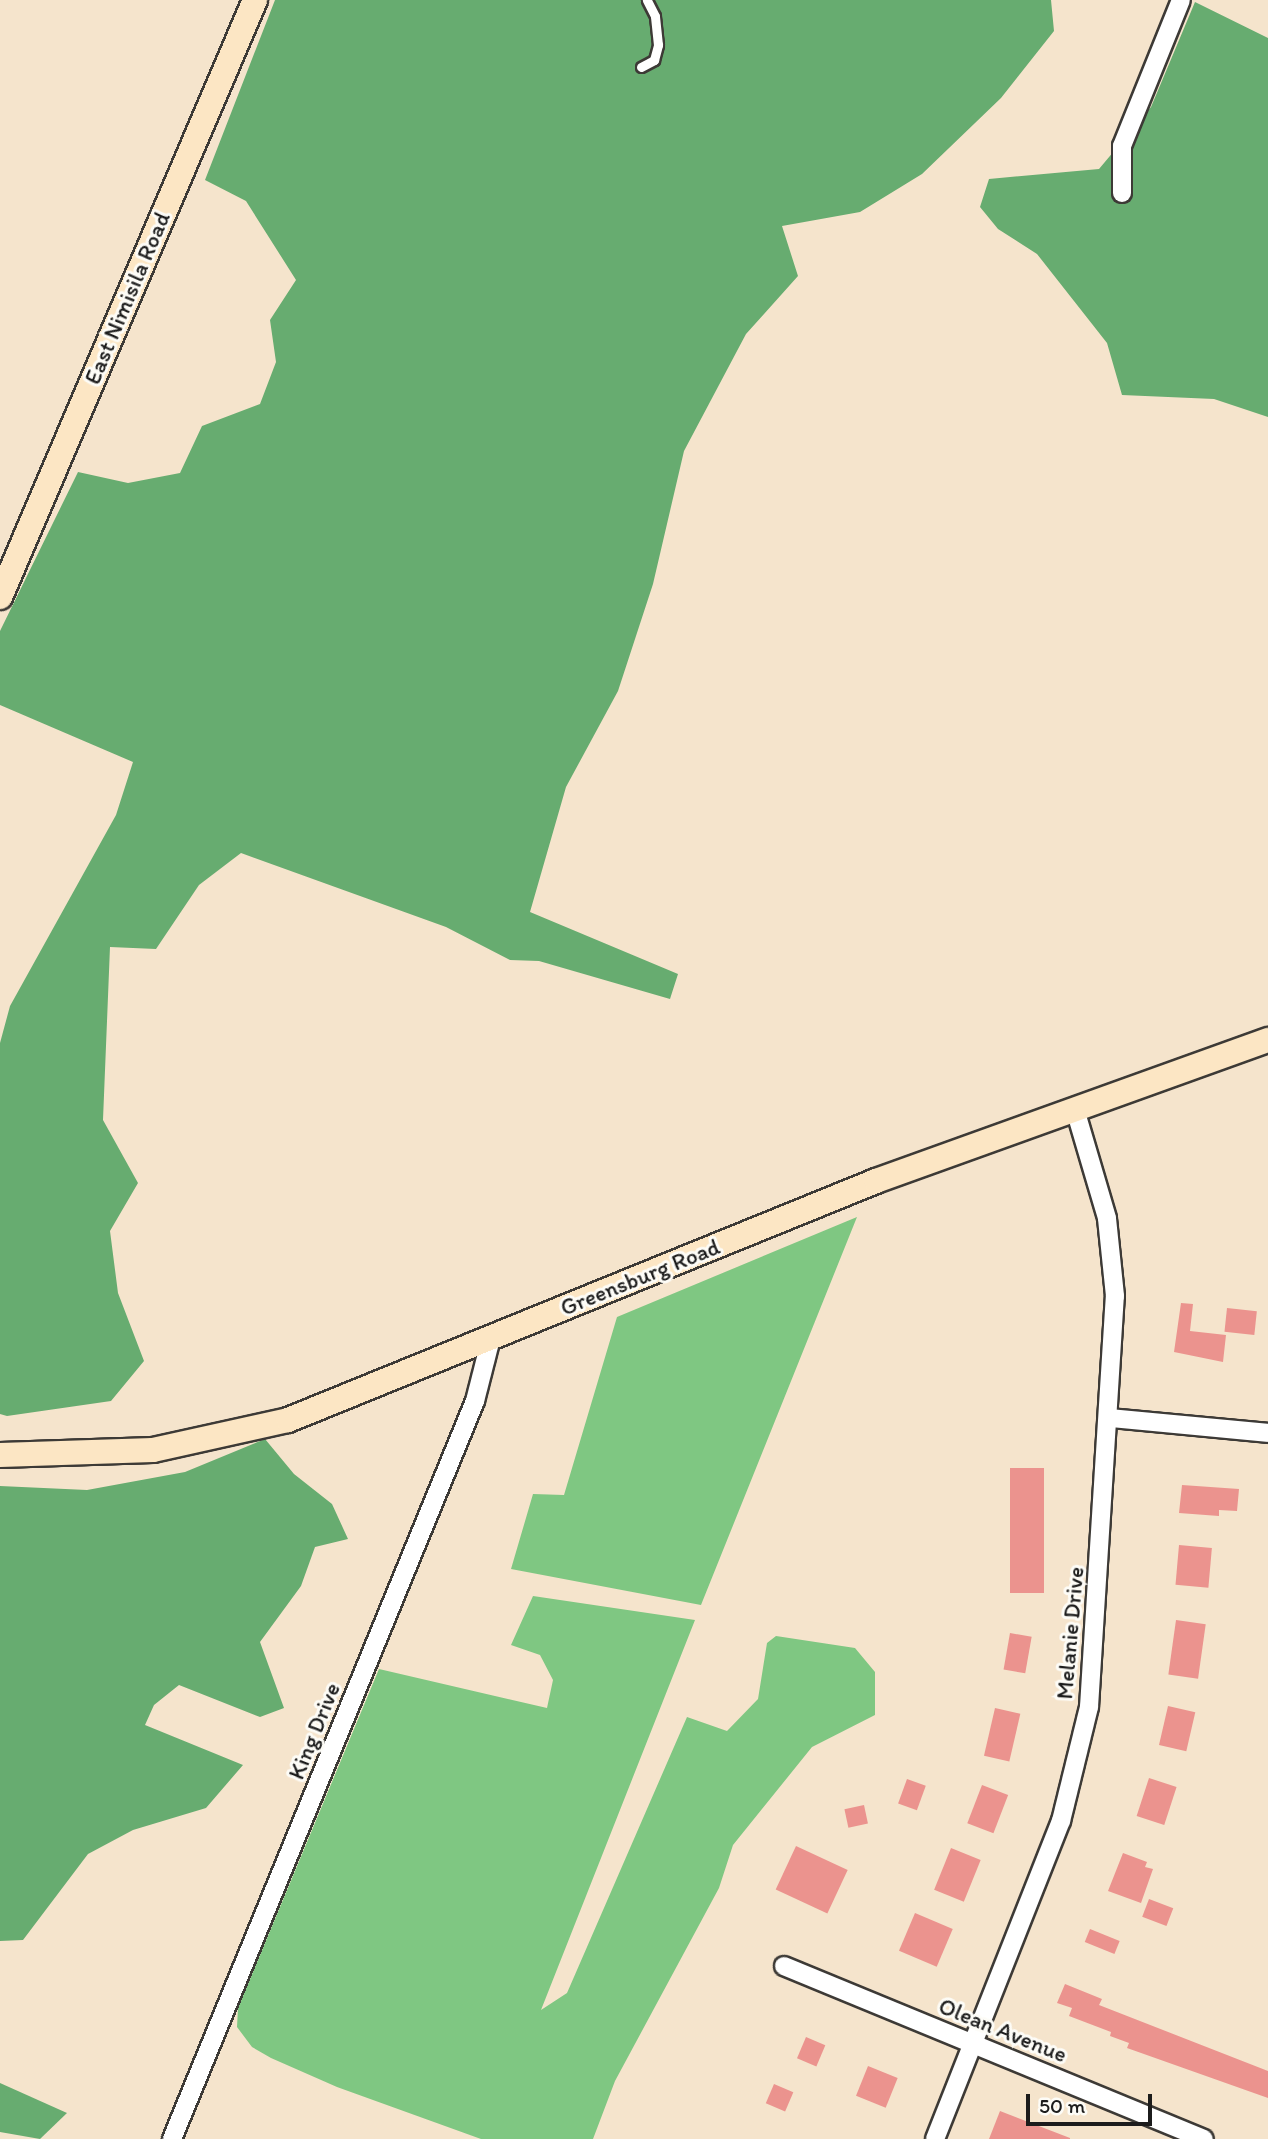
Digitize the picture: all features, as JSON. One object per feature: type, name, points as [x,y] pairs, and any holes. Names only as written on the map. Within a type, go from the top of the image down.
[{"type":"main road","name":"East Nimisila Road","points":[[0,597],[255,0]]},
{"type":"main road","name":"Greensburg Road","points":[[0,1455],[153,1450],[246,1433],[331,1405],[876,1181],[1268,1040]]},
{"type":"street","points":[[1122,193],[1122,146],[1181,0]]},
{"type":"street","name":"Melanie Drive","points":[[935,2139],[1033,1897],[1074,1776],[1089,1707],[1097,1636],[1110,1418],[1113,1258],[1094,1164],[1075,1109]]},
{"type":"street","name":"King Drive","points":[[172,2139],[470,1414],[491,1338]]},
{"type":"street","points":[[1110,1418],[1268,1433]]},
{"type":"street","name":"Olean Avenue","points":[[784,1966],[1204,2139]]},
{"type":"lane","points":[[641,67],[654,60],[659,45],[655,16],[647,0]]},
{"type":"green space","points":[[275,0],[1051,0],[1054,31],[1001,98],[922,174],[860,212],[782,226],[798,276],[746,334],[684,451],[653,584],[618,691],[566,787],[530,912],[678,974],[670,999],[539,961],[510,960],[446,927],[241,853],[199,885],[156,949],[110,947],[103,1120],[138,1183],[110,1231],[118,1293],[144,1361],[111,1401],[7,1416],[0,1414],[0,1043],[10,1006],[116,815],[133,762],[0,705],[0,631],[78,472],[128,483],[180,473],[202,426],[260,404],[276,362],[270,320],[296,280],[246,201],[205,180]]},
{"type":"green space","points":[[1195,2],[1268,38],[1268,417],[1214,399],[1122,395],[1107,343],[1037,254],[998,229],[980,207],[989,179],[1099,169],[1151,107]]},
{"type":"green space","points":[[857,1217],[701,1605],[511,1569],[533,1494],[564,1495],[617,1317]]},
{"type":"green space","points":[[265,1439],[294,1474],[332,1504],[348,1539],[315,1547],[301,1586],[260,1642],[284,1708],[260,1717],[179,1685],[154,1705],[145,1725],[243,1765],[206,1808],[133,1830],[88,1854],[23,1940],[0,1941],[0,1486],[87,1490],[185,1472]]},
{"type":"green space","points":[[533,1596],[695,1620],[541,2010],[567,1993],[687,1717],[727,1731],[758,1699],[767,1643],[776,1636],[855,1648],[875,1672],[875,1715],[812,1747],[733,1845],[719,1888],[615,2081],[593,2139],[481,2139],[337,2087],[271,2058],[252,2047],[237,2027],[238,2008],[379,1669],[547,1708],[553,1680],[540,1655],[511,1645]]},
{"type":"green space","points":[[0,2083],[67,2113],[40,2139],[0,2132]]},
{"type":"building","points":[[1181,1303],[1193,1304],[1190,1331],[1226,1335],[1223,1362],[1174,1352]]},
{"type":"building","points":[[1227,1308],[1257,1311],[1254,1335],[1224,1332]]},
{"type":"building","points":[[1010,1468],[1044,1468],[1044,1593],[1010,1593]]},
{"type":"building","points":[[1182,1485],[1239,1489],[1237,1511],[1219,1510],[1219,1516],[1179,1513]]},
{"type":"building","points":[[1179,1545],[1212,1548],[1208,1588],[1176,1585]]},
{"type":"building","points":[[1176,1620],[1206,1624],[1198,1679],[1168,1674]]},
{"type":"building","points":[[1010,1633],[1032,1637],[1025,1673],[1004,1669]]},
{"type":"building","points":[[1168,1706],[1195,1712],[1186,1751],[1159,1745]]},
{"type":"building","points":[[995,1708],[1020,1714],[1009,1762],[984,1756]]},
{"type":"building","points":[[1149,1778],[1177,1787],[1164,1825],[1137,1816]]},
{"type":"building","points":[[907,1779],[926,1786],[917,1810],[898,1803]]},
{"type":"building","points":[[982,1785],[1008,1795],[993,1833],[967,1823]]},
{"type":"building","points":[[864,1805],[868,1824],[848,1828],[844,1809]]},
{"type":"building","points":[[796,1846],[848,1870],[827,1914],[776,1890]]},
{"type":"building","points":[[951,1848],[981,1860],[964,1902],[934,1890]]},
{"type":"building","points":[[1123,1853],[1147,1862],[1145,1867],[1153,1869],[1141,1903],[1108,1891]]},
{"type":"building","points":[[1149,1899],[1173,1908],[1166,1926],[1142,1917]]},
{"type":"building","points":[[915,1913],[953,1929],[937,1967],[899,1951]]},
{"type":"building","points":[[1090,1929],[1120,1941],[1114,1954],[1085,1942]]},
{"type":"building","points":[[1065,1984],[1102,1999],[1099,2005],[1268,2071],[1268,2098],[1127,2048],[1129,2043],[1110,2036],[1111,2032],[1069,2016],[1072,2008],[1057,2003]]},
{"type":"building","points":[[806,2037],[825,2045],[816,2066],[797,2058]]},
{"type":"building","points":[[868,2066],[898,2078],[886,2108],[856,2096]]},
{"type":"building","points":[[774,2084],[793,2092],[785,2112],[766,2103]]},
{"type":"building","points":[[1000,2111],[1070,2138],[1070,2139],[989,2139]]}]
